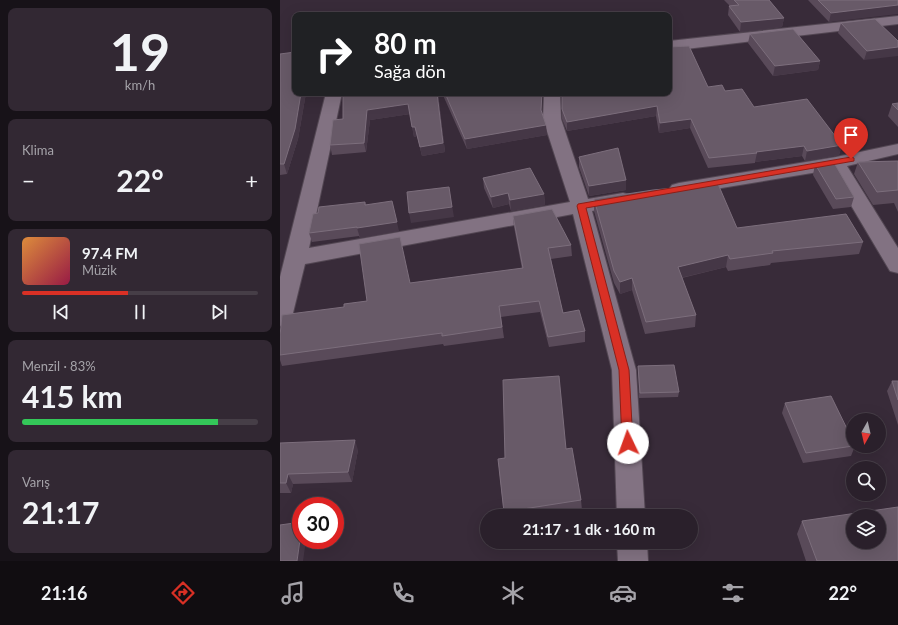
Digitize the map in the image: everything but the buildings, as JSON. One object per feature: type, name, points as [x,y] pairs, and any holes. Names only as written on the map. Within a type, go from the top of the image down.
[{"type":"street","points":[[672,46],[898,20]]},
{"type":"street","points":[[280,317],[296,258],[333,96]]},
{"type":"street","points":[[552,96],[552,119],[581,206],[624,370],[631,509]]},
{"type":"street","points":[[296,258],[581,206],[836,163],[898,149]]},
{"type":"street","points":[[836,163],[897,262]]},
{"type":"street","points":[[632,549],[633,561]]},
{"type":"route","points":[[628,443],[624,370],[581,206],[836,163],[851,159]]}]
